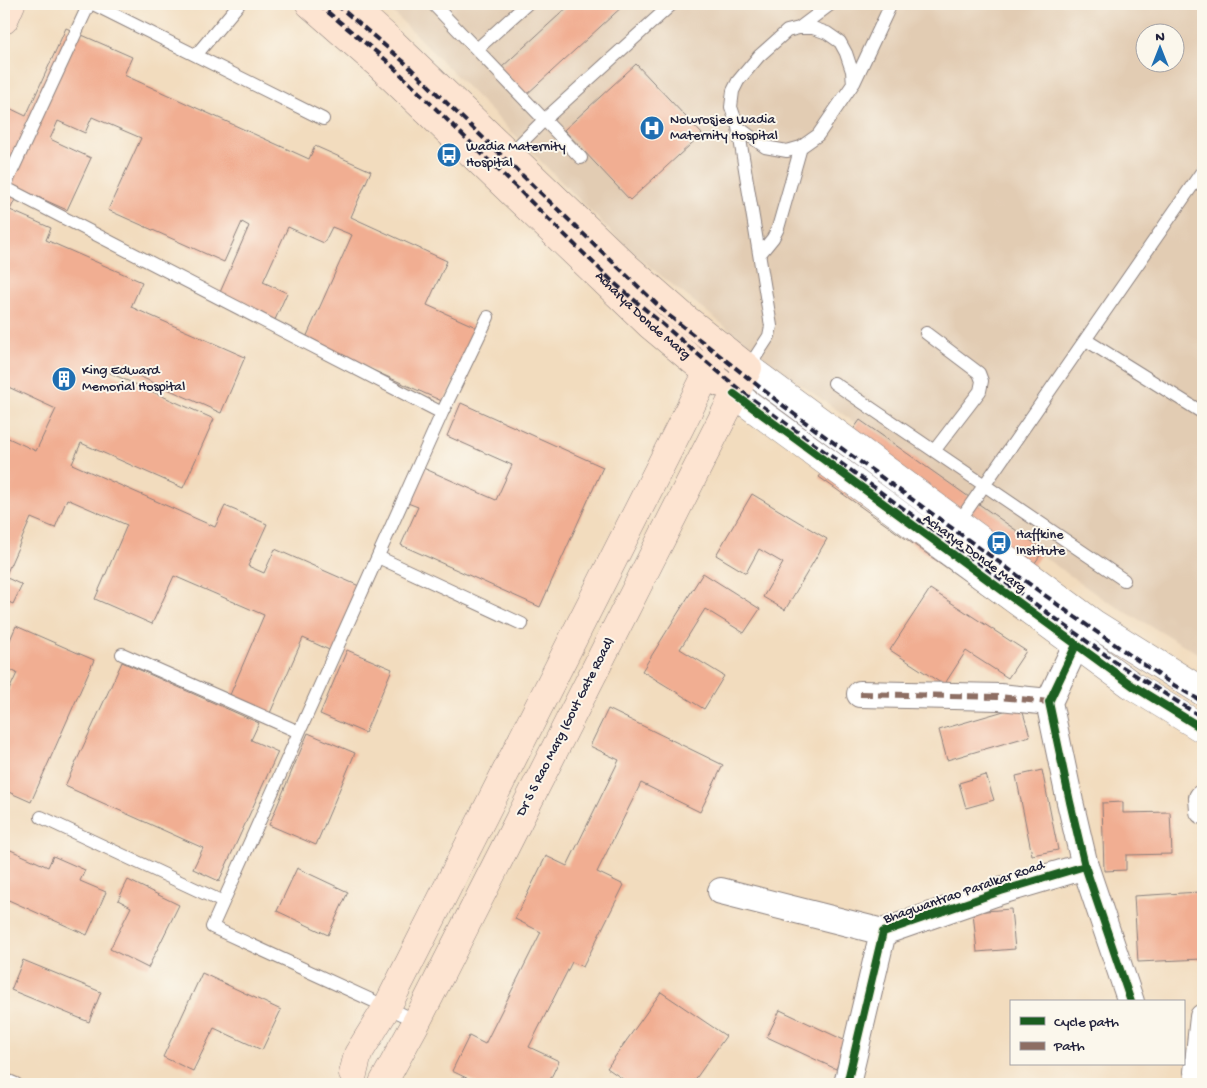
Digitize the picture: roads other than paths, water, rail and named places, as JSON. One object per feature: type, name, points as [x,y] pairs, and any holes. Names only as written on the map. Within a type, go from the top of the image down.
[{"type":"main road","points":[[4,20],[11,4]]},
{"type":"main road","name":"Acharya Donde Marg","points":[[310,4],[378,63],[428,94],[510,154],[628,268],[686,319],[748,368]]},
{"type":"main road","name":"Acharya Donde Marg","points":[[349,4],[394,44],[428,94],[650,325],[734,394]]},
{"type":"main road","points":[[344,1079],[387,1007],[721,346]]},
{"type":"main road","name":"Dr S S Rao Marg (Govt Gate Road)","points":[[384,1084],[748,368]]},
{"type":"main road","points":[[344,1079],[369,1075],[384,1084]]},
{"type":"street","name":"Acharya Donde Marg","points":[[748,368],[1093,623],[1203,692]]},
{"type":"street","name":"Acharya Donde Marg","points":[[734,394],[1076,645],[1134,686],[1203,729]]},
{"type":"street","points":[[890,508],[907,486]]},
{"type":"street","points":[[1024,606],[1041,583]]},
{"type":"street","points":[[1076,645],[1049,702],[1085,866],[1130,1000]]},
{"type":"street","points":[[860,694],[1000,698],[1049,702]]},
{"type":"street","name":"Bhagwantrao Paralkar Road","points":[[847,1084],[883,932],[1002,891],[1085,866]]},
{"type":"street","points":[[721,891],[883,932]]},
{"type":"street","points":[[1191,1073],[1203,1017]]},
{"type":"lane","points":[[323,119],[91,4],[4,187],[442,413]]},
{"type":"lane","points":[[196,55],[240,4]]},
{"type":"lane","points":[[433,4],[581,158]]},
{"type":"lane","points":[[477,49],[527,4]]},
{"type":"lane","points":[[510,154],[544,120],[672,4]]},
{"type":"lane","points":[[799,28],[831,4]]},
{"type":"lane","points":[[738,127],[765,147],[787,151],[801,147],[818,135],[853,84],[891,4]]},
{"type":"lane","points":[[748,368],[769,336],[771,326],[738,127],[731,107],[733,91],[738,81],[760,56],[787,31],[799,28],[813,28],[826,33],[840,42],[846,52],[852,71],[853,84]]},
{"type":"lane","points":[[760,254],[774,238],[778,228],[801,147]]},
{"type":"lane","points":[[958,524],[1203,170]]},
{"type":"lane","points":[[417,1020],[212,926],[442,413],[488,317]]},
{"type":"lane","points":[[926,333],[980,373],[982,381],[980,391],[934,451]]},
{"type":"lane","points":[[1086,340],[1203,413]]},
{"type":"lane","points":[[834,383],[1124,580]]},
{"type":"lane","points":[[378,556],[522,624]]},
{"type":"lane","points":[[122,654],[299,732]]},
{"type":"lane","points":[[41,817],[223,902]]},
{"type":"lane","points":[[4,1079],[16,1084]]},
{"type":"railway","points":[[318,4],[386,60],[613,282],[741,391],[1121,666],[1203,718]]},
{"type":"railway","points":[[336,4],[403,61],[667,314],[794,414],[1075,617],[1172,684],[1203,702]]},
{"type":"place","name":"Nowrosjee Wadia Maternity Hospital","points":[[652,128]]},
{"type":"place","name":"Wadia Maternity Hospital","points":[[449,155]]},
{"type":"place","name":"King Edward Memorial Hospital","points":[[64,379]]},
{"type":"place","name":"Haffkine Institute","points":[[999,543]]}]
